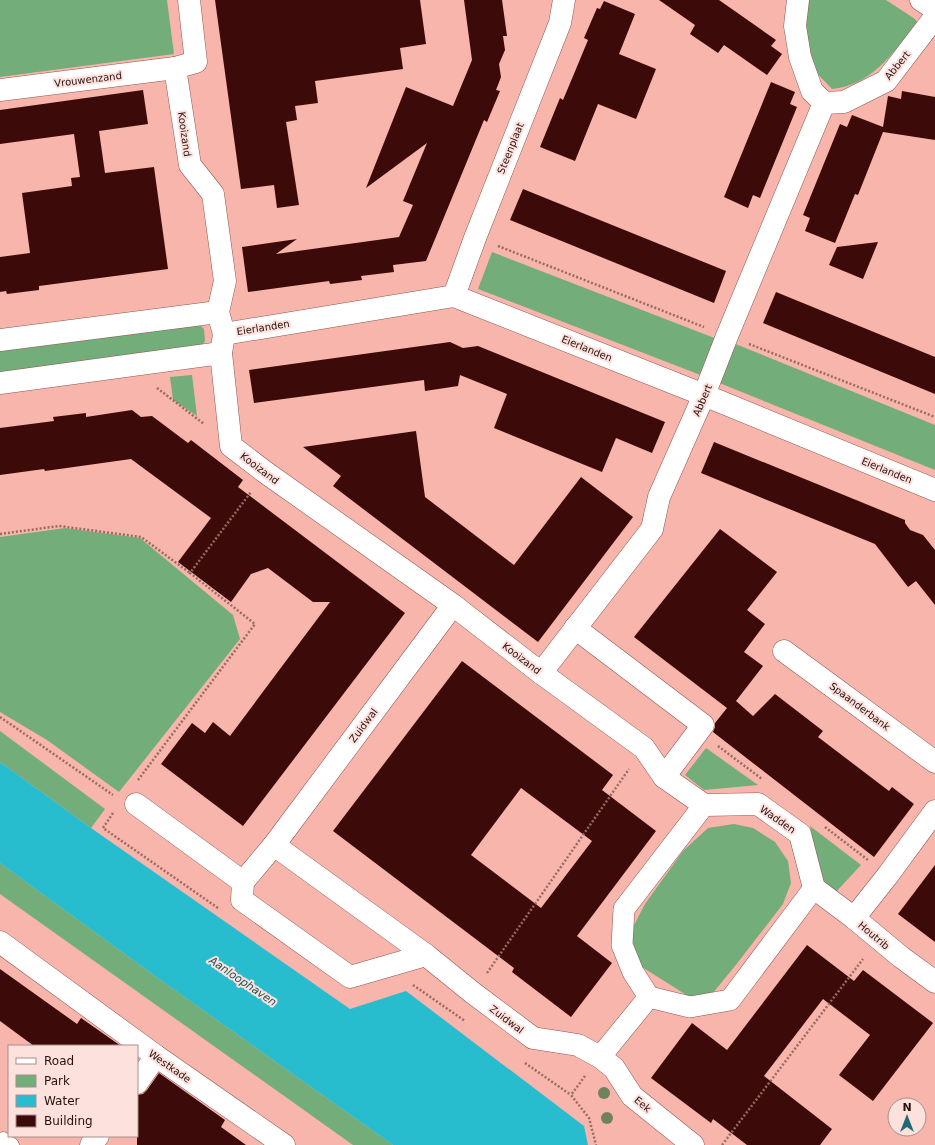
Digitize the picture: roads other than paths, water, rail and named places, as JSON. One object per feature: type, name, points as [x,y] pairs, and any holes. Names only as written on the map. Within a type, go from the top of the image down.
[{"type":"street","points":[[175,68],[196,62],[189,0]]},
{"type":"street","name":"Steenplaat","points":[[454,296],[475,238],[560,23],[564,0]]},
{"type":"street","points":[[798,0],[795,26],[800,57],[812,91],[824,103]]},
{"type":"street","points":[[921,0],[935,9]]},
{"type":"street","name":"Abbert","points":[[541,673],[652,529],[659,497],[704,395],[824,103],[844,102],[886,81],[935,17]]},
{"type":"street","name":"Vrouwenzand","points":[[0,90],[175,68]]},
{"type":"street","name":"Kooizand","points":[[175,68],[190,165],[213,194],[225,281],[218,312],[231,446],[453,606],[541,673],[644,748],[664,777],[704,805]]},
{"type":"street","name":"Eierlanden","points":[[0,383],[130,366],[222,343],[454,296],[704,395],[935,490]]},
{"type":"street","points":[[0,340],[218,312]]},
{"type":"street","name":"Zuidwal","points":[[243,882],[274,845],[453,606]]},
{"type":"street","points":[[575,628],[703,724],[664,777]]},
{"type":"street","name":"Spaanderbank","points":[[784,651],[935,762]]},
{"type":"street","points":[[126,800],[243,882],[242,900],[350,977],[426,955]]},
{"type":"street","name":"Wadden","points":[[704,805],[758,804],[800,834],[814,888]]},
{"type":"street","points":[[704,805],[624,909],[622,946],[633,972],[649,997],[690,1007],[730,1000],[814,888]]},
{"type":"street","points":[[854,918],[935,811]]},
{"type":"street","name":"Zuidwal","points":[[274,845],[426,955],[472,993],[533,1038],[578,1045],[600,1057]]},
{"type":"street","name":"Houtrib","points":[[814,888],[935,982]]},
{"type":"street","name":"Westkade","points":[[0,942],[156,1056],[284,1145]]},
{"type":"street","points":[[600,1057],[649,997]]},
{"type":"street","points":[[138,1082],[156,1056]]},
{"type":"street","name":"Eek","points":[[600,1057],[614,1068],[632,1096],[693,1145]]},
{"type":"street","points":[[91,1145],[97,1137]]},
{"type":"water","name":"Aanloophaven","points":[[0,762],[91,828],[350,1009],[406,991],[584,1126],[588,1145],[393,1145],[159,979],[0,863]]}]
